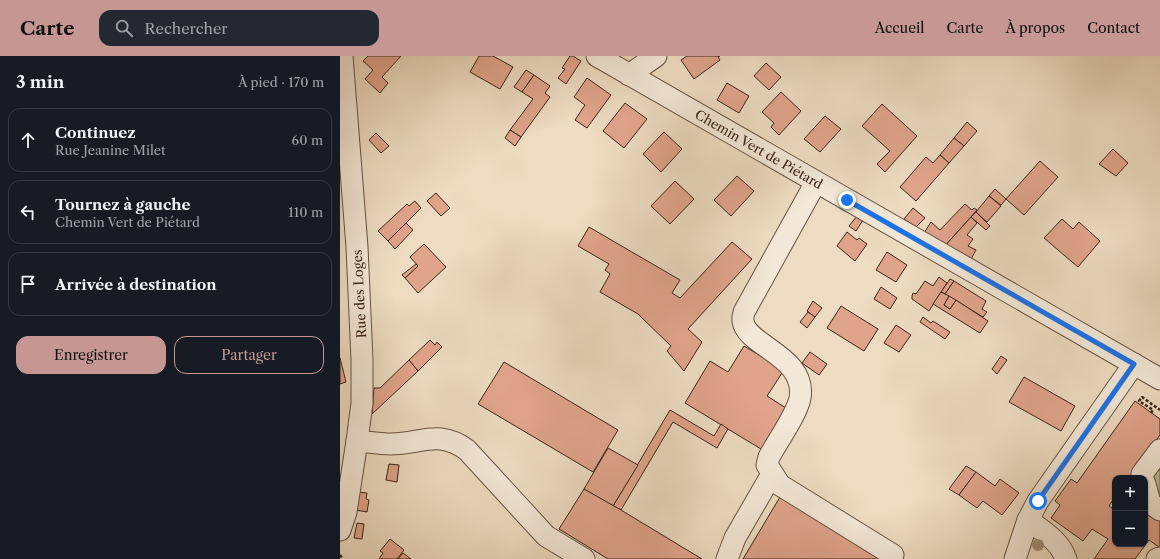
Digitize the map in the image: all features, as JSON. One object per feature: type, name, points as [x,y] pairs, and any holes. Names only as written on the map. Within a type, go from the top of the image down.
[{"type":"street","name":"Rue des Loges","points":[[340,530],[346,512],[362,403],[362,360],[356,240],[342,56]]},
{"type":"street","name":"Chemin Vert de Piétard","points":[[597,56],[1160,379]]},
{"type":"street","points":[[629,75],[656,56]]},
{"type":"street","points":[[816,182],[744,312],[743,321],[746,329],[786,361],[799,379],[800,398],[796,409],[769,457],[767,465],[780,485],[893,555],[891,559]]},
{"type":"street","points":[[1015,559],[1028,520],[1038,501],[1134,364]]},
{"type":"street","points":[[357,441],[392,444],[430,438],[456,442],[467,450],[546,536],[584,559]]},
{"type":"street","points":[[1142,475],[1160,450]]},
{"type":"street","points":[[727,559],[735,538],[772,474]]},
{"type":"street","points":[[1148,495],[1150,503],[1160,510]]},
{"type":"street","points":[[1028,520],[1056,542],[1063,550],[1066,559]]},
{"type":"path","points":[[1151,413],[1153,410],[1139,401],[1142,397],[1160,410]]},
{"type":"path","points":[[340,556],[343,559]]},
{"type":"green space","points":[[1160,459],[1160,499],[1150,473]]},
{"type":"building","points":[[368,56],[401,56],[382,77],[388,83],[380,93],[365,79],[373,70],[363,61]]},
{"type":"building","points":[[479,56],[493,56],[513,67],[500,89],[470,72]]},
{"type":"building","points":[[570,56],[573,56],[581,61],[566,84],[558,78],[565,69],[562,68]]},
{"type":"building","points":[[687,56],[720,56],[718,57],[720,60],[694,79],[681,60]]},
{"type":"building","points":[[766,63],[781,77],[769,90],[754,76]]},
{"type":"building","points":[[526,70],[534,75],[522,92],[514,87]]},
{"type":"building","points":[[534,75],[550,86],[545,93],[550,97],[521,137],[510,130],[533,99],[522,92]]},
{"type":"building","points":[[587,78],[611,95],[587,128],[575,120],[585,105],[574,97]]},
{"type":"building","points":[[727,83],[749,96],[739,113],[717,100]]},
{"type":"building","points":[[781,92],[801,111],[779,135],[771,127],[774,123],[762,112]]},
{"type":"building","points":[[625,103],[647,119],[624,148],[603,131]]},
{"type":"building","points":[[882,104],[917,136],[885,172],[877,164],[890,151],[862,126]]},
{"type":"building","points":[[825,116],[841,129],[820,152],[804,139]]},
{"type":"building","points":[[967,122],[977,131],[964,146],[954,138]]},
{"type":"building","points":[[510,130],[521,137],[515,146],[505,138]]},
{"type":"building","points":[[664,132],[682,149],[661,172],[643,154]]},
{"type":"building","points":[[376,133],[389,146],[381,153],[369,140]]},
{"type":"building","points":[[954,138],[964,146],[949,163],[940,155]]},
{"type":"building","points":[[1113,149],[1128,163],[1116,176],[1099,164]]},
{"type":"building","points":[[940,155],[949,163],[916,201],[900,187],[926,157],[933,163]]},
{"type":"building","points":[[1040,161],[1058,177],[1024,215],[1006,199]]},
{"type":"building","points":[[737,176],[754,191],[731,216],[714,200]]},
{"type":"building","points":[[675,181],[694,199],[670,224],[651,206]]},
{"type":"building","points":[[995,189],[1006,199],[1001,205],[989,196]]},
{"type":"building","points":[[436,193],[450,208],[441,216],[427,201]]},
{"type":"building","points":[[989,196],[1001,206],[987,222],[976,212]]},
{"type":"building","points":[[415,201],[421,208],[388,241],[378,231],[407,204],[409,206]]},
{"type":"building","points":[[965,204],[972,210],[974,208],[977,210],[944,247],[924,233],[931,222],[940,230]]},
{"type":"building","points":[[913,208],[925,218],[916,227],[904,219]]},
{"type":"building","points":[[976,212],[990,226],[986,230],[971,217]]},
{"type":"building","points":[[857,216],[863,220],[856,231],[849,226]]},
{"type":"building","points":[[971,217],[977,223],[967,235],[973,239],[968,246],[976,250],[970,261],[944,247]]},
{"type":"building","points":[[1062,219],[1073,229],[1079,222],[1100,241],[1078,267],[1044,238]]},
{"type":"building","points":[[406,223],[413,230],[395,249],[388,241]]},
{"type":"building","points":[[589,227],[680,280],[672,293],[680,298],[732,242],[752,259],[688,329],[702,342],[684,371],[667,351],[671,346],[638,314],[600,292],[610,274],[605,270],[609,264],[578,246]]},
{"type":"building","points":[[847,232],[857,240],[859,238],[867,244],[855,261],[837,246]]},
{"type":"building","points":[[424,244],[446,267],[418,293],[405,278],[418,266],[410,257]]},
{"type":"building","points":[[887,252],[907,265],[896,282],[876,270]]},
{"type":"building","points":[[416,264],[418,266],[405,278],[402,275]]},
{"type":"building","points":[[939,277],[947,283],[929,311],[912,299],[912,296],[913,293],[916,294],[925,281],[933,286]]},
{"type":"building","points":[[950,279],[954,281],[945,294],[941,292]]},
{"type":"building","points":[[954,281],[986,301],[982,309],[987,312],[983,317],[945,294]]},
{"type":"building","points":[[881,287],[897,298],[890,309],[874,299]]},
{"type":"building","points":[[941,292],[949,296],[944,305],[950,309],[956,300],[988,321],[980,333],[933,304]]},
{"type":"building","points":[[949,296],[956,300],[950,309],[944,305]]},
{"type":"building","points":[[813,301],[822,308],[815,317],[807,311]]},
{"type":"building","points":[[841,306],[878,329],[864,351],[827,328]]},
{"type":"building","points":[[808,312],[815,317],[807,328],[800,322]]},
{"type":"building","points":[[923,317],[931,323],[933,321],[950,332],[945,339],[920,322]]},
{"type":"building","points":[[896,325],[911,335],[899,352],[884,343]]},
{"type":"building","points":[[430,340],[435,345],[437,342],[442,347],[418,371],[409,360]]},
{"type":"building","points":[[744,346],[784,370],[767,396],[786,408],[761,449],[685,403],[710,361],[728,372]]},
{"type":"building","points":[[810,352],[827,364],[819,375],[802,363]]},
{"type":"building","points":[[1001,356],[1007,360],[997,374],[992,369]]},
{"type":"building","points":[[340,358],[346,382],[340,384]]},
{"type":"building","points":[[409,360],[418,371],[372,414],[374,388],[380,388]]},
{"type":"building","points":[[504,362],[618,430],[593,472],[478,404]]},
{"type":"building","points":[[1024,377],[1075,406],[1061,431],[1009,402]]},
{"type":"building","points":[[1135,401],[1160,419],[1160,435],[1131,475],[1112,475],[1112,502],[1109,506],[1112,508],[1112,547],[1144,547],[1135,559],[1094,559],[1108,539],[1092,529],[1083,541],[1051,518],[1060,505],[1055,501],[1071,479],[1077,483]]},
{"type":"building","points":[[670,410],[714,436],[721,424],[728,429],[717,448],[673,422],[621,510],[613,506]]},
{"type":"building","points":[[608,448],[638,465],[613,506],[584,489]]},
{"type":"building","points":[[389,464],[399,465],[397,482],[386,480]]},
{"type":"building","points":[[966,466],[976,472],[959,495],[949,489]]},
{"type":"building","points":[[976,472],[995,486],[1000,479],[1019,493],[1002,515],[983,501],[977,508],[959,495]]},
{"type":"building","points":[[584,489],[702,559],[608,559],[559,529]]},
{"type":"building","points":[[359,492],[367,493],[366,499],[369,500],[367,512],[356,510]]},
{"type":"building","points":[[780,497],[881,559],[743,559]]},
{"type":"building","points":[[1148,512],[1160,521],[1160,548],[1149,540],[1148,541]]},
{"type":"building","points":[[357,523],[364,524],[362,539],[354,538]]},
{"type":"building","points":[[390,539],[404,550],[397,559],[379,559],[383,553],[380,551]]},
{"type":"building","points":[[403,553],[411,559],[398,559]]},
{"type":"route","points":[[847,200],[1134,364],[1038,501]]}]
